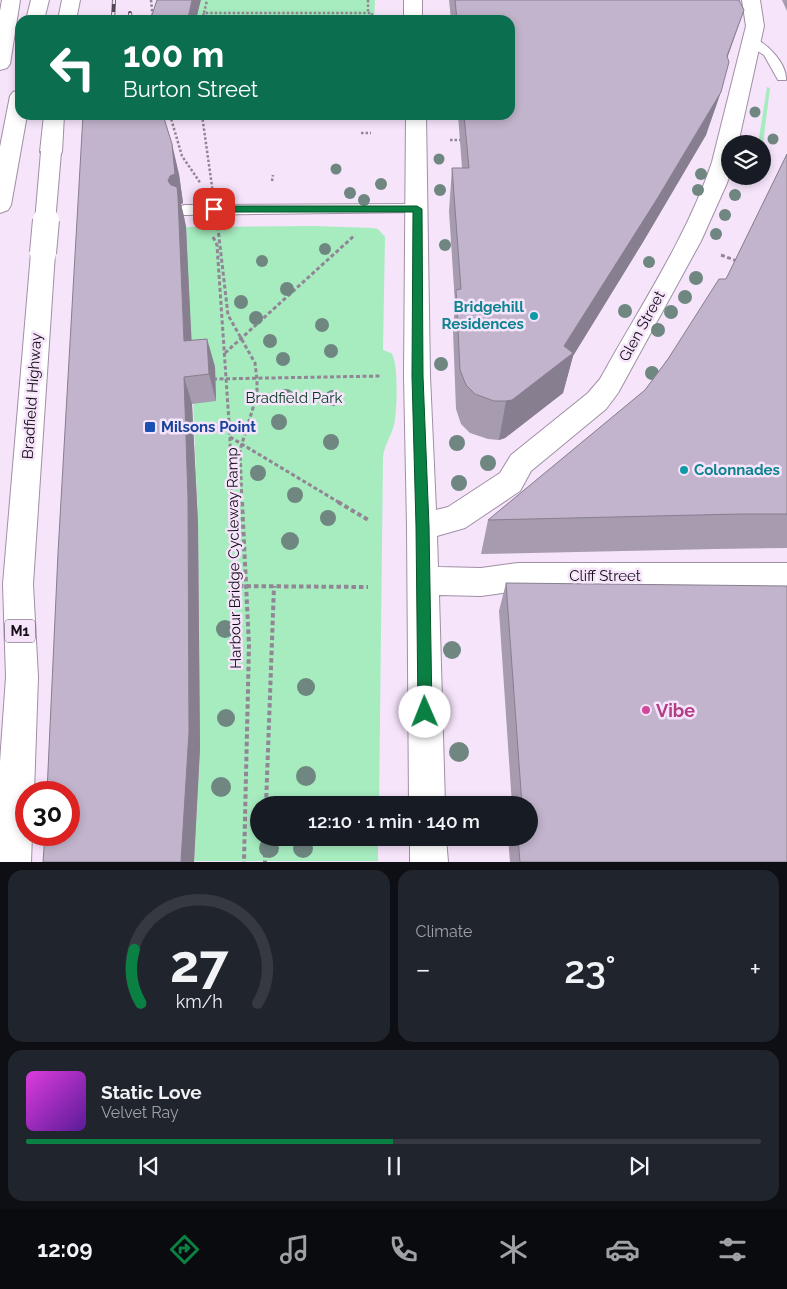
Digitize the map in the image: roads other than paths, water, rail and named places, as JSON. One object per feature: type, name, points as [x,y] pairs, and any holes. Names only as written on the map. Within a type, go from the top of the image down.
[{"type":"main road","points":[[0,64],[11,0]]},
{"type":"main road","points":[[36,15],[40,0]]},
{"type":"main road","points":[[68,15],[70,0]]},
{"type":"main road","points":[[413,0],[413,15]]},
{"type":"main road","name":"Glen Street","points":[[422,526],[456,519],[510,482],[521,463],[597,401],[609,386],[689,241],[716,182],[723,162],[752,42],[754,10],[751,0]]},
{"type":"main road","points":[[0,205],[16,120]]},
{"type":"main road","name":"Bradfield Highway","points":[[22,677],[18,584],[54,120]]},
{"type":"main road","points":[[416,120],[417,376],[427,796]]},
{"type":"main road","name":"Cliff Street","points":[[422,581],[481,582],[518,577],[787,577]]},
{"type":"main road","points":[[0,715],[22,677]]},
{"type":"main road","name":"M1","points":[[0,848],[22,677]]},
{"type":"main road","name":"M1","points":[[12,862],[22,677]]},
{"type":"main road","points":[[428,846],[429,862]]},
{"type":"lane","points":[[752,42],[769,53],[782,77]]},
{"type":"lane","points":[[184,210],[417,209]]},
{"type":"railway","points":[[113,15],[114,0]]},
{"type":"place","name":"Bridgehill Residences","points":[[534,316]]},
{"type":"place","name":"Milsons Point","points":[[150,427]]},
{"type":"place","name":"Colonnades","points":[[684,470]]},
{"type":"place","name":"Vibe","points":[[646,710]]},
{"type":"park label","name":"Bradfield Park","points":[[294,398]]}]
